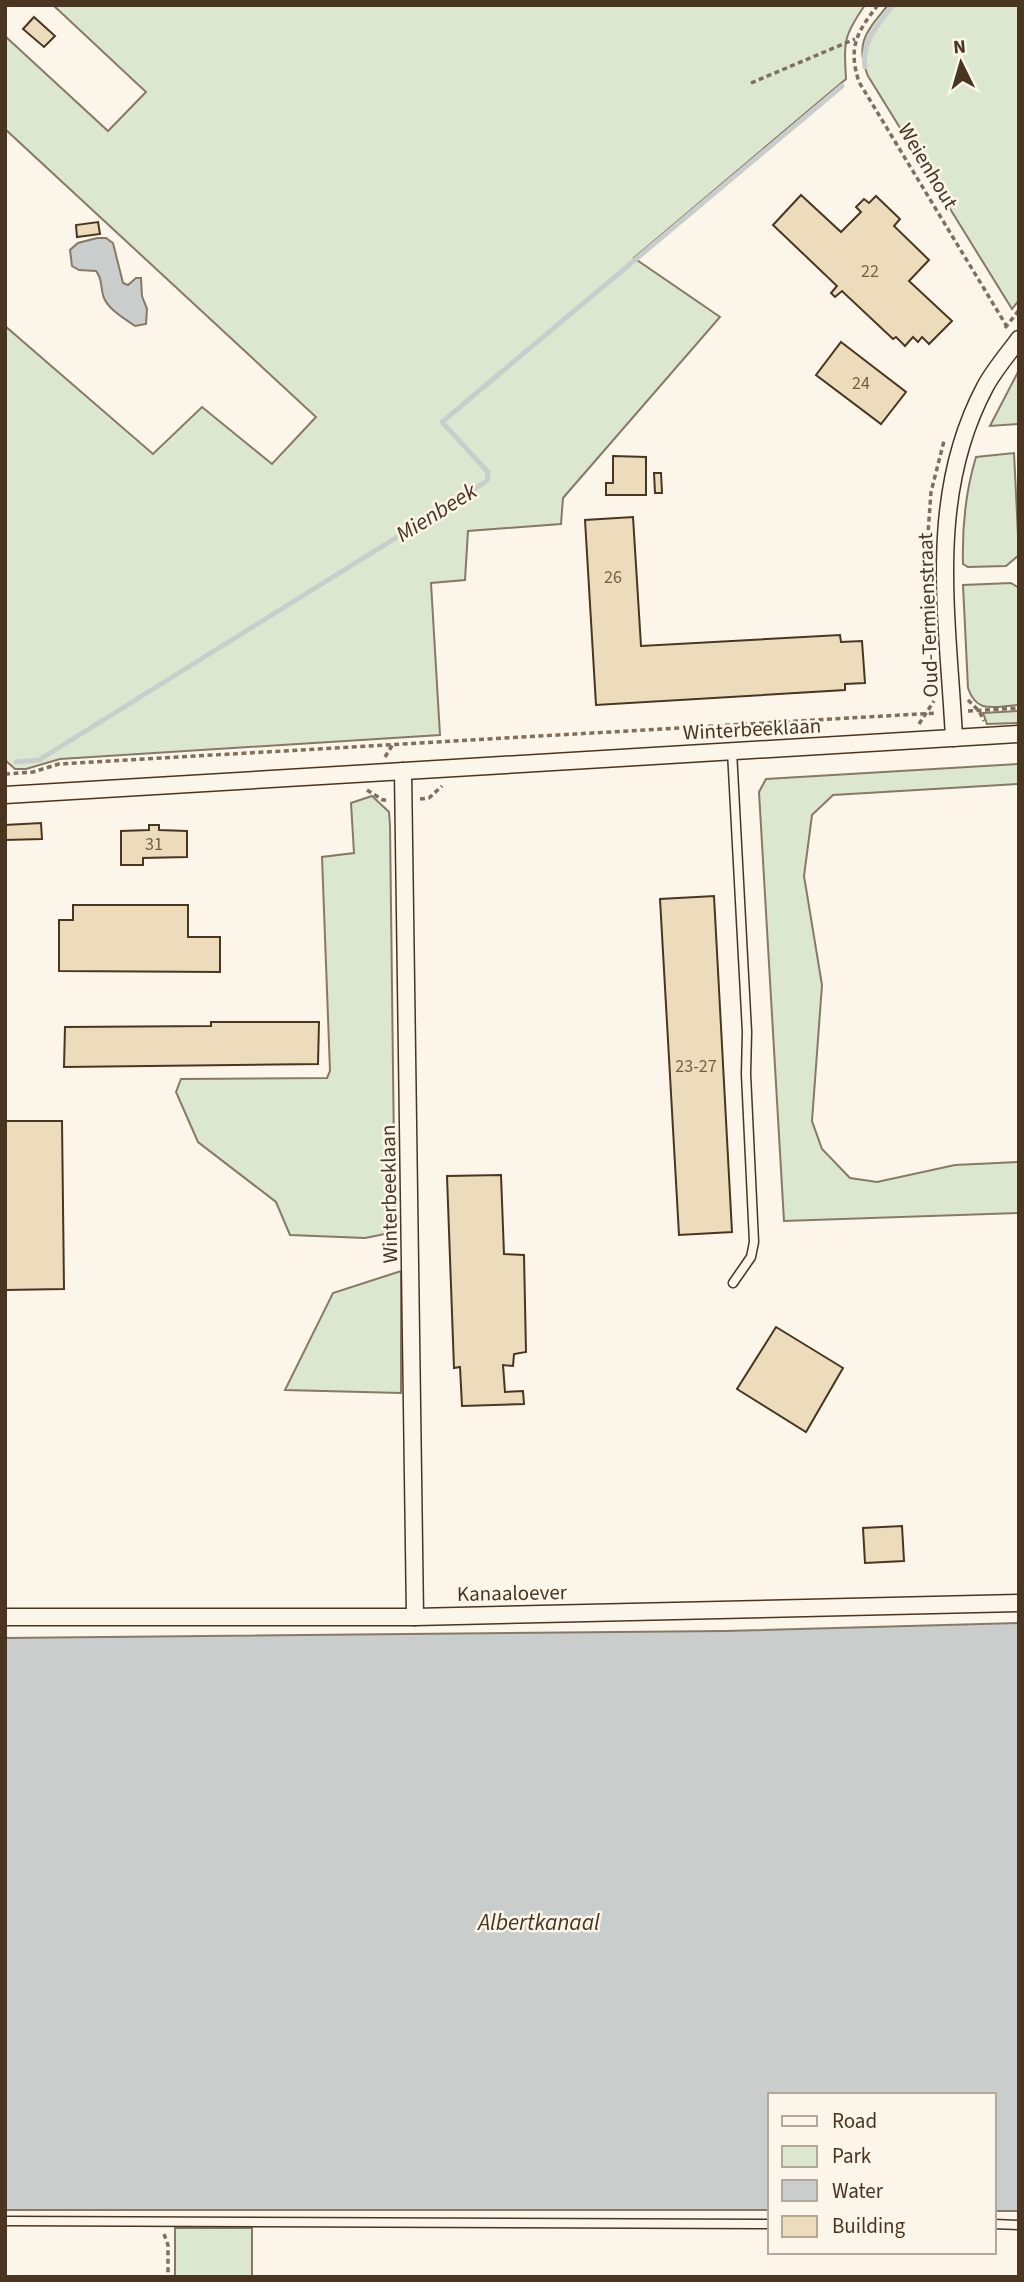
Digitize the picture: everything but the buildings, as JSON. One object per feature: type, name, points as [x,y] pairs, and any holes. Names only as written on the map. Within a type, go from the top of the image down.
[{"type":"street","name":"Oud-Termienstraat","points":[[954,738],[944,546],[949,496],[963,439],[986,386],[1016,334]]},
{"type":"street","name":"Winterbeeklaan","points":[[5,795],[1019,734]]},
{"type":"street","name":"Winterbeeklaan","points":[[404,771],[415,1617]]},
{"type":"street","name":"Kanaaloever","points":[[5,1617],[415,1617],[1019,1602]]},
{"type":"lane","points":[[732,751],[747,1032],[746,1073],[754,1242],[751,1257],[733,1283]]},
{"type":"lane","points":[[5,2221],[768,2224]]},
{"type":"lane","points":[[996,2224],[1019,2225]]},
{"type":"path","name":"Weienhout","points":[[878,5],[864,23],[853,47],[854,66],[859,82],[1007,325],[1016,334]]},
{"type":"path","points":[[751,83],[857,38]]},
{"type":"path","points":[[966,691],[967,699],[979,710],[984,725]]},
{"type":"path","points":[[966,711],[1019,708]]},
{"type":"path","points":[[7,773],[33,772],[59,764],[937,713]]},
{"type":"path","points":[[160,2222],[168,2245],[168,2277]]},
{"type":"green space","points":[[53,5],[865,5],[846,40],[846,79],[634,258],[720,317],[563,498],[561,524],[468,531],[465,580],[431,583],[440,735],[60,759],[26,769],[15,769],[5,760],[5,326],[153,454],[202,407],[272,464],[316,417],[5,129],[5,36],[108,131],[146,92]]},
{"type":"green space","points":[[888,5],[1019,5],[1019,300],[1012,309],[868,76],[862,55],[865,38]]},
{"type":"green space","points":[[1019,370],[1019,424],[990,426]]},
{"type":"green space","points":[[1014,453],[1019,555],[1006,566],[968,567],[963,564],[964,523],[976,457]]},
{"type":"green space","points":[[1011,583],[1019,588],[1019,705],[982,706],[972,697],[968,688],[963,585]]},
{"type":"green space","points":[[1019,711],[1019,723],[987,724],[983,713]]},
{"type":"green space","points":[[1019,764],[1019,784],[833,795],[812,815],[804,876],[822,985],[812,1121],[822,1149],[850,1178],[877,1182],[955,1165],[1019,1162],[1019,1213],[784,1221],[759,792],[766,779]]},
{"type":"green space","points":[[372,796],[389,812],[390,825],[395,1232],[365,1238],[290,1235],[276,1202],[198,1142],[176,1092],[181,1079],[327,1078],[330,1071],[322,857],[354,853],[351,803]]},
{"type":"green space","points":[[401,1271],[401,1393],[285,1390],[333,1293]]},
{"type":"green space","points":[[175,2228],[252,2228],[252,2277],[175,2277]]},
{"type":"water","points":[[106,238],[113,243],[123,283],[128,285],[136,278],[141,278],[142,296],[147,309],[146,324],[135,326],[110,306],[104,298],[100,277],[96,271],[79,270],[72,266],[70,250],[78,243]]},
{"type":"water","name":"Albertkanaal","points":[[1019,1623],[1019,2211],[996,2211],[996,2093],[768,2093],[768,2210],[5,2210],[5,1638],[725,1631]]},
{"type":"waterway","name":"Mienbeek","points":[[865,67],[868,41],[893,5]]},
{"type":"waterway","name":"Mienbeek","points":[[16,762],[39,760],[487,481],[488,472],[442,422],[842,86]]}]
